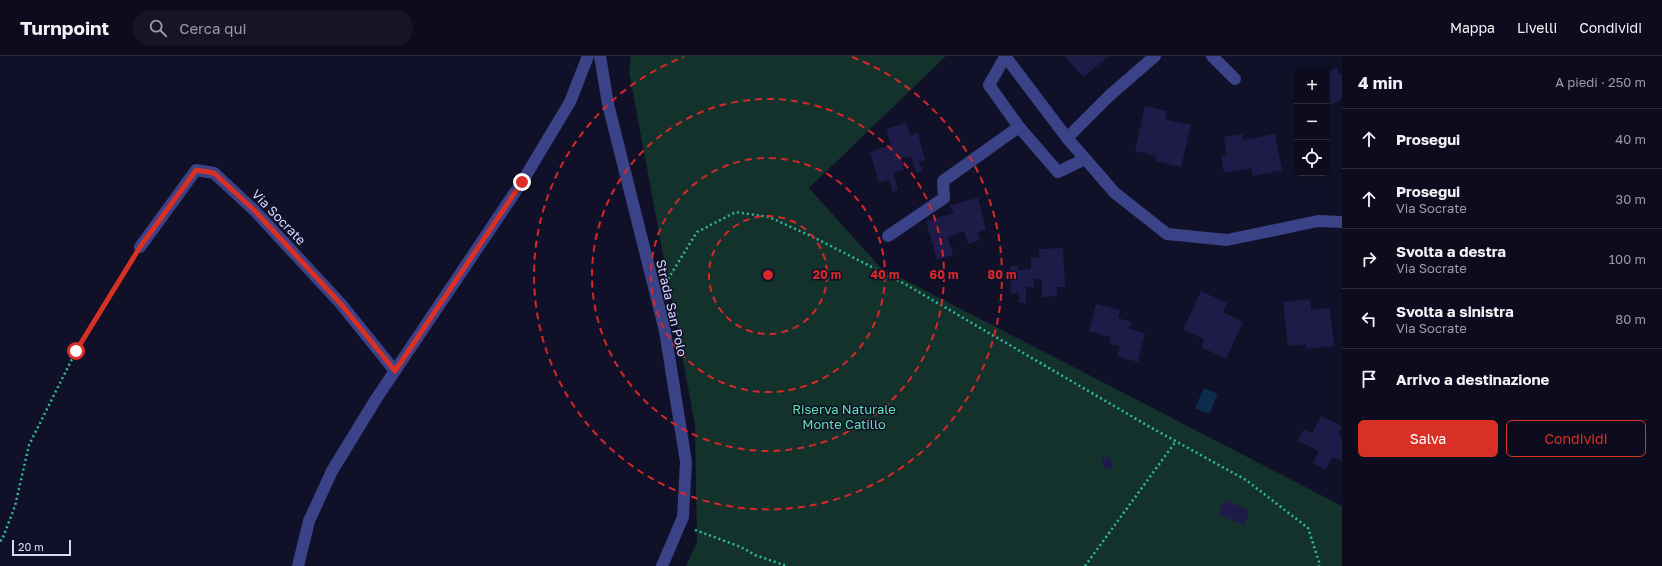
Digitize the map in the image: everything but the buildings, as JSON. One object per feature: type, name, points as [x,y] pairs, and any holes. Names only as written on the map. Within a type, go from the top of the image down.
[{"type":"street","points":[[298,566],[310,521],[332,471],[395,371],[522,182],[570,102],[588,56]]},
{"type":"street","name":"Strada San Polo","points":[[600,56],[608,104],[665,331],[686,462],[683,517],[662,566]]},
{"type":"street","points":[[1085,158],[1058,172],[1019,127],[989,85],[1005,56],[1067,138],[1085,158],[1115,193],[1167,234],[1227,240],[1318,221],[1342,222]]},
{"type":"street","points":[[1067,138],[1109,96],[1155,56]]},
{"type":"street","points":[[1212,56],[1235,79]]},
{"type":"street","points":[[888,236],[944,198],[943,181],[1019,127]]},
{"type":"street","name":"Via Socrate","points":[[140,247],[196,170],[214,173],[254,210],[341,304],[395,371]]},
{"type":"path","points":[[657,299],[678,261],[697,232],[736,212],[769,217],[813,236],[905,284],[1246,480],[1308,528],[1319,566]]},
{"type":"path","points":[[0,541],[2,540],[15,506],[29,445],[76,351],[140,247]]},
{"type":"path","points":[[1085,566],[1176,441]]},
{"type":"path","points":[[680,524],[741,547],[755,556],[787,566]]},
{"type":"green space","name":"Riserva Naturale Monte Catillo","points":[[631,56],[946,56],[809,188],[880,267],[1342,506],[1342,566],[686,566],[697,542],[695,425],[629,72]]},
{"type":"water","points":[[1204,388],[1218,394],[1209,414],[1195,408]]},
{"type":"route","points":[[76,351],[140,247],[196,170],[214,173],[254,210],[341,304],[395,371],[449,288],[522,182]]}]
